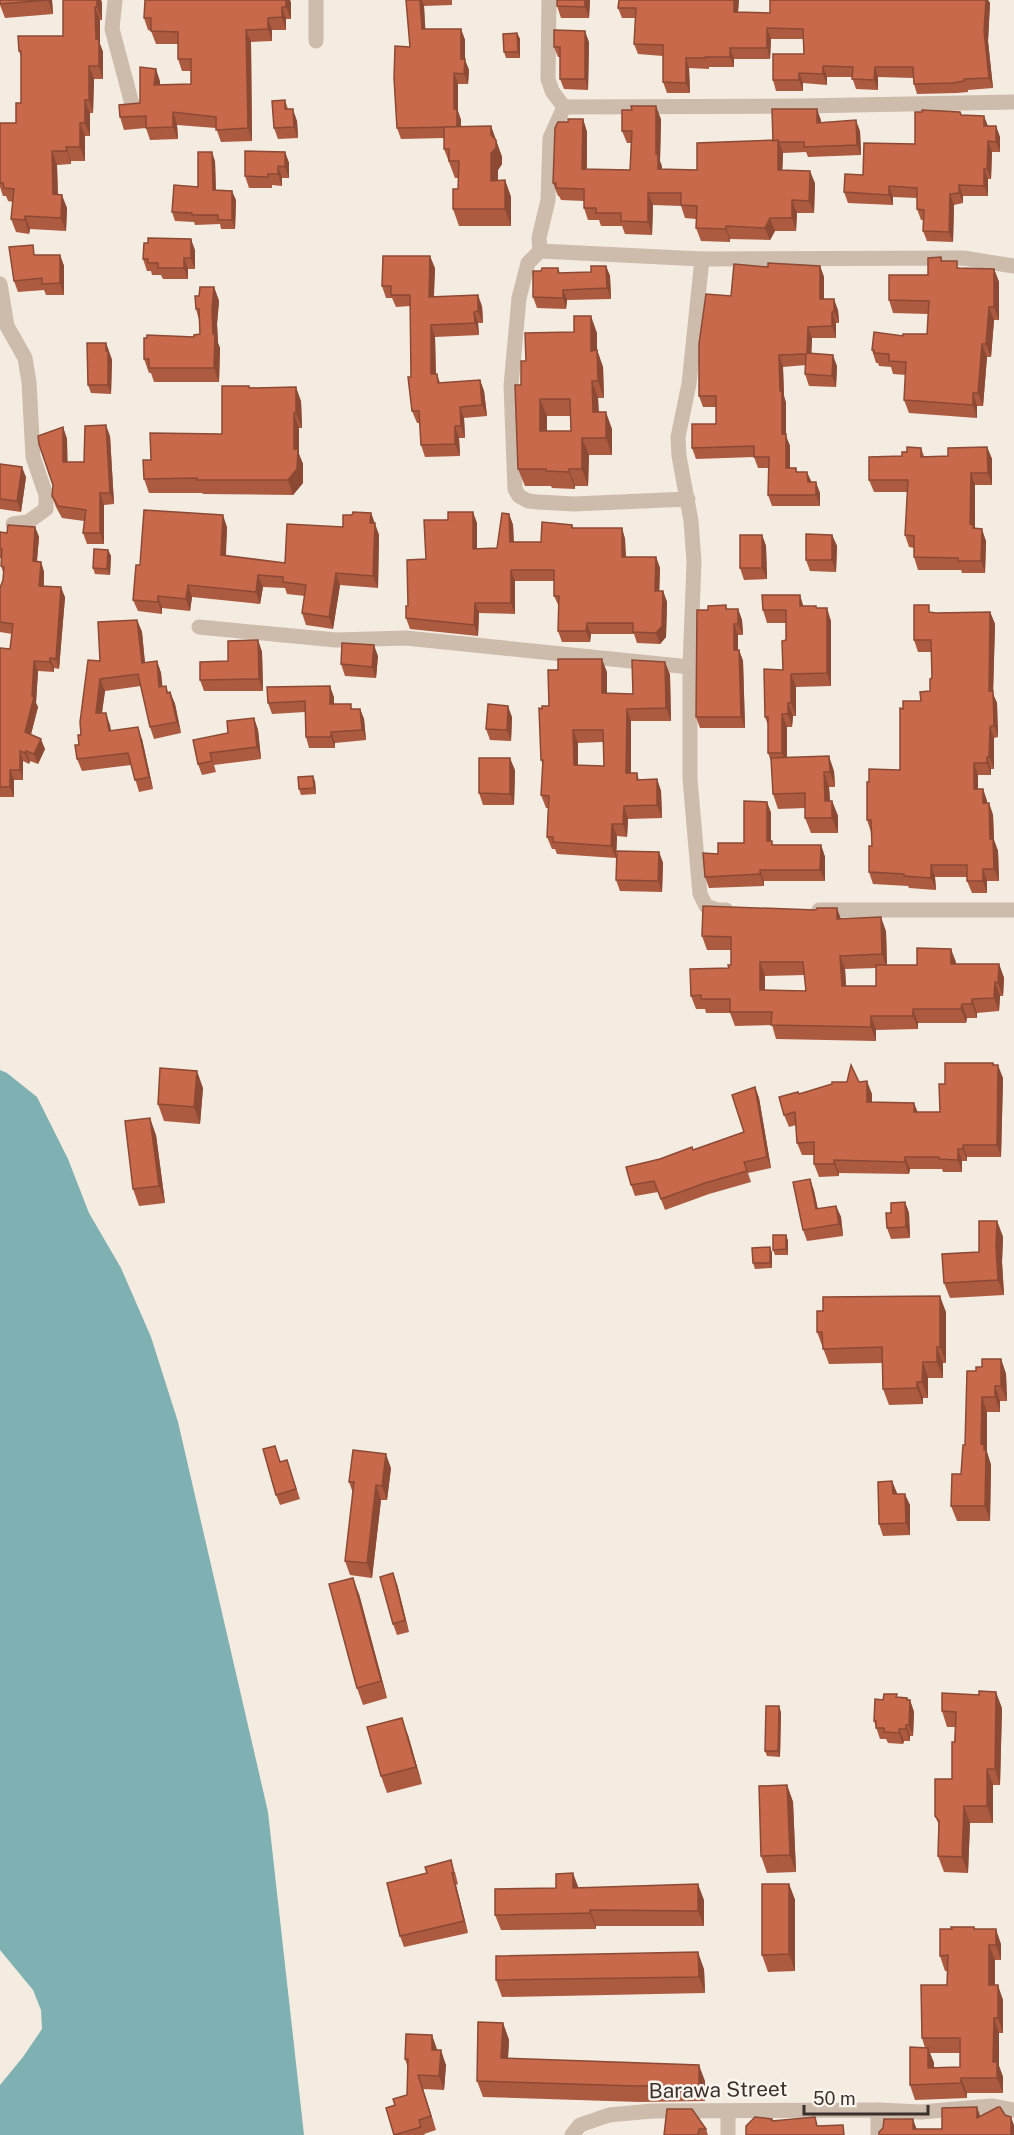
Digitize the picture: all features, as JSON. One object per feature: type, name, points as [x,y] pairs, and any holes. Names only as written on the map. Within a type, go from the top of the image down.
[{"type":"street","points":[[115,0],[112,29],[132,104]]},
{"type":"street","points":[[316,0],[316,41]]},
{"type":"street","points":[[549,0],[548,79],[552,92],[564,107]]},
{"type":"street","points":[[564,107],[1014,102]]},
{"type":"street","points":[[540,251],[539,238],[548,200],[550,138],[564,107]]},
{"type":"street","points":[[687,499],[547,503],[528,501],[519,496],[514,489],[511,386],[519,298],[528,263],[540,251],[702,259],[963,258],[1014,266]]},
{"type":"street","points":[[702,259],[688,384],[678,438],[694,562],[690,667],[690,779],[700,894],[706,906],[718,910],[741,910]]},
{"type":"street","points":[[0,284],[7,326],[25,358],[29,382],[33,457],[46,495],[45,509],[28,522],[13,524]]},
{"type":"street","points":[[199,627],[336,640],[406,638],[690,667]]},
{"type":"street","points":[[801,910],[1014,910]]},
{"type":"street","name":"Barawa Street","points":[[572,2135],[580,2125],[609,2115],[652,2111],[878,2110],[921,2112],[992,2106],[1014,2110]]},
{"type":"street","points":[[878,2110],[878,2135]]},
{"type":"street","points":[[728,2111],[728,2135]]},
{"type":"water","points":[[0,1070],[37,1097],[68,1159],[89,1213],[121,1268],[151,1337],[178,1422],[268,1812],[304,2135],[0,2135],[0,2085],[42,2029],[41,2010],[33,1990],[0,1950]]},
{"type":"building","points":[[0,0],[48,0],[0,4]]},
{"type":"building","points":[[63,0],[97,0],[97,7],[95,7],[96,39],[99,39],[99,66],[89,66],[89,100],[85,100],[85,123],[80,123],[80,147],[66,147],[67,151],[52,151],[53,194],[62,195],[61,218],[25,216],[25,220],[11,219],[14,189],[4,188],[3,183],[0,183],[0,123],[16,123],[16,103],[21,103],[21,51],[19,51],[18,36],[63,36]]},
{"type":"building","points":[[145,0],[286,0],[286,7],[282,7],[282,17],[268,18],[268,29],[246,30],[248,128],[216,130],[216,117],[173,112],[173,127],[146,128],[146,116],[120,117],[119,105],[140,103],[140,67],[156,69],[154,85],[191,84],[191,59],[178,59],[178,32],[151,31],[151,18],[144,18]]},
{"type":"building","points":[[406,0],[420,0],[422,29],[461,29],[461,59],[465,59],[464,74],[454,73],[454,109],[457,109],[457,127],[397,128],[395,46],[410,47]]},
{"type":"building","points":[[557,0],[585,0],[585,7],[557,6]]},
{"type":"building","points":[[619,0],[734,0],[734,12],[770,13],[770,0],[986,0],[984,31],[989,78],[964,79],[964,81],[953,83],[914,84],[913,67],[875,67],[874,80],[852,79],[853,67],[823,66],[823,74],[799,73],[799,80],[773,80],[773,54],[804,54],[803,29],[767,28],[767,48],[730,48],[730,57],[686,58],[686,83],[663,82],[663,45],[634,44],[636,8],[618,8]]},
{"type":"building","points":[[554,30],[585,31],[585,79],[560,79],[560,47],[554,47]]},
{"type":"building","points":[[517,33],[518,52],[504,52],[503,34]]},
{"type":"building","points":[[285,100],[285,109],[293,109],[294,127],[274,128],[272,101]]},
{"type":"building","points":[[631,106],[656,106],[658,169],[697,170],[697,143],[778,140],[778,170],[810,171],[809,201],[792,200],[792,218],[770,218],[765,228],[726,226],[726,229],[696,228],[697,206],[681,205],[681,193],[648,193],[648,222],[621,221],[621,213],[596,213],[596,208],[584,208],[584,189],[556,188],[556,183],[553,183],[555,128],[558,122],[583,119],[582,169],[630,170],[632,131],[622,131],[622,110],[632,110]]},
{"type":"building","points":[[772,109],[817,109],[817,123],[856,120],[857,145],[804,147],[804,142],[773,141]]},
{"type":"building","points":[[922,110],[984,116],[984,126],[996,126],[996,142],[988,141],[984,186],[959,185],[959,193],[950,194],[949,232],[923,231],[924,210],[917,209],[917,188],[889,186],[889,195],[844,192],[845,174],[863,175],[864,143],[915,144],[915,112],[922,112]]},
{"type":"building","points":[[491,126],[491,135],[496,140],[496,148],[491,153],[491,181],[505,180],[505,209],[453,209],[453,189],[458,189],[459,161],[449,161],[449,149],[444,149],[444,127]]},
{"type":"building","points":[[245,151],[285,152],[285,167],[278,166],[278,174],[268,174],[268,177],[245,176]]},
{"type":"building","points":[[198,152],[212,152],[213,190],[232,191],[232,220],[218,220],[218,215],[172,212],[174,185],[198,187]]},
{"type":"building","points":[[148,238],[191,239],[191,258],[184,258],[184,268],[158,268],[158,263],[148,263],[148,259],[143,259],[144,243],[148,243]]},
{"type":"building","points":[[33,245],[34,255],[60,255],[60,283],[42,284],[42,278],[14,281],[9,247]]},
{"type":"building","points":[[383,256],[430,256],[429,297],[478,295],[478,311],[474,312],[475,323],[431,325],[431,374],[437,374],[438,383],[480,380],[482,405],[460,407],[461,426],[455,426],[455,444],[421,445],[419,411],[412,411],[408,377],[411,377],[410,295],[391,295],[391,286],[382,286]]},
{"type":"building","points":[[941,257],[941,261],[957,261],[957,268],[994,269],[994,307],[989,307],[986,344],[982,344],[978,393],[973,393],[973,405],[904,400],[906,362],[889,361],[889,354],[874,353],[872,350],[874,332],[903,336],[903,334],[927,334],[929,301],[889,300],[889,275],[928,275],[928,258]]},
{"type":"building","points":[[768,263],[820,266],[820,299],[834,299],[832,326],[808,327],[807,353],[833,355],[832,376],[805,374],[806,354],[779,355],[782,434],[786,434],[786,468],[796,468],[796,472],[807,472],[808,482],[816,482],[816,495],[768,495],[769,457],[754,457],[754,446],[692,448],[692,424],[716,424],[716,396],[699,396],[699,344],[706,294],[731,296],[734,264],[768,267]]},
{"type":"building","points":[[591,266],[606,266],[607,288],[563,290],[563,298],[533,297],[533,271],[541,271],[542,268],[558,268],[558,273],[591,272]]},
{"type":"building","points":[[200,287],[214,287],[212,310],[213,334],[215,334],[214,368],[149,368],[149,359],[144,359],[144,338],[147,338],[147,335],[194,337],[200,334],[199,309],[196,309],[195,296],[199,296]]},
{"type":"building","points":[[574,316],[591,316],[591,351],[597,350],[598,381],[592,381],[593,412],[606,412],[606,438],[582,438],[582,469],[569,469],[569,472],[518,469],[515,385],[521,385],[521,361],[526,361],[525,333],[574,332]],"holes":[[[540,399],[570,399],[571,431],[540,431]]]},
{"type":"building","points":[[87,343],[106,343],[108,385],[88,385]]},
{"type":"building","points":[[222,386],[296,387],[294,449],[298,449],[297,469],[288,480],[144,479],[143,460],[151,460],[150,433],[222,434]]},
{"type":"building","points":[[106,425],[110,493],[100,493],[100,533],[83,533],[86,510],[58,506],[52,496],[53,485],[38,436],[63,427],[63,462],[84,462],[85,426]]},
{"type":"building","points":[[907,447],[921,448],[921,457],[948,456],[948,448],[987,447],[988,473],[971,473],[970,524],[973,528],[982,529],[981,561],[914,557],[914,536],[905,535],[908,480],[869,480],[869,457],[902,456],[902,452],[907,452]]},
{"type":"building","points":[[0,464],[22,467],[17,501],[0,499]]},
{"type":"building","points":[[144,510],[223,515],[221,555],[285,563],[287,524],[343,527],[343,515],[352,515],[353,512],[371,513],[370,523],[375,523],[373,576],[336,573],[329,617],[302,613],[306,585],[283,582],[283,577],[258,575],[256,592],[188,585],[186,599],[158,596],[158,602],[133,600],[136,565],[140,565]]},
{"type":"building","points":[[448,512],[473,512],[473,549],[497,548],[502,513],[509,514],[510,542],[541,542],[542,522],[572,525],[572,528],[622,528],[622,557],[656,557],[655,591],[663,591],[662,626],[656,633],[633,632],[633,623],[587,623],[586,631],[558,631],[559,596],[554,596],[554,570],[511,570],[511,603],[475,603],[474,625],[406,618],[407,560],[426,559],[424,520],[448,520]]},
{"type":"building","points":[[8,525],[35,527],[33,561],[41,562],[39,586],[61,587],[56,659],[50,658],[50,662],[34,661],[32,696],[34,697],[25,732],[41,739],[34,754],[20,751],[20,770],[10,770],[10,787],[0,787],[0,648],[10,649],[13,624],[0,622],[0,588],[4,567],[1,566],[0,532],[7,533]]},
{"type":"building","points":[[806,534],[832,535],[832,560],[806,560]]},
{"type":"building","points":[[740,535],[762,535],[762,568],[740,568]]},
{"type":"building","points":[[94,549],[108,550],[107,569],[93,568]]},
{"type":"building","points":[[762,595],[800,595],[800,606],[827,608],[827,673],[791,674],[791,703],[788,703],[788,714],[782,714],[782,753],[768,753],[764,669],[783,670],[782,641],[786,640],[786,610],[763,610]]},
{"type":"building","points":[[726,605],[726,609],[738,609],[738,624],[734,624],[734,650],[739,650],[741,717],[696,717],[697,610],[708,610],[708,606]]},
{"type":"building","points":[[914,605],[929,605],[929,612],[936,613],[990,612],[989,691],[993,691],[994,725],[990,727],[987,763],[974,763],[974,789],[983,789],[983,803],[989,803],[990,839],[993,839],[994,869],[983,869],[983,881],[967,881],[967,865],[931,865],[931,878],[869,872],[869,846],[872,846],[871,820],[867,820],[869,769],[900,770],[900,708],[903,709],[903,701],[921,701],[920,692],[930,691],[931,640],[914,640]]},
{"type":"building","points":[[137,620],[142,663],[157,661],[159,687],[166,686],[167,693],[170,692],[177,722],[150,727],[138,674],[100,679],[96,713],[106,713],[109,731],[138,727],[149,777],[135,780],[128,753],[77,759],[75,745],[79,745],[78,735],[81,735],[80,722],[88,660],[100,661],[98,622]]},
{"type":"building","points":[[258,640],[259,679],[200,680],[200,662],[228,661],[228,641]]},
{"type":"building","points":[[342,643],[374,645],[372,667],[341,664]]},
{"type":"building","points":[[558,659],[602,659],[602,693],[633,694],[632,660],[665,662],[666,708],[627,709],[626,773],[637,773],[637,780],[657,779],[657,805],[624,806],[623,824],[612,824],[611,846],[553,842],[553,837],[547,837],[549,796],[541,795],[543,760],[541,760],[539,708],[549,706],[548,670],[558,670]],"holes":[[[573,730],[603,730],[604,766],[574,765]]]},
{"type":"building","points":[[330,686],[330,704],[351,704],[351,709],[360,709],[362,730],[331,732],[331,737],[306,737],[305,701],[268,703],[267,687]]},
{"type":"building","points":[[488,704],[508,706],[507,730],[486,729]]},
{"type":"building","points":[[254,718],[257,747],[210,753],[212,761],[198,764],[193,740],[228,733],[227,721]]},
{"type":"building","points":[[829,756],[830,772],[824,772],[825,801],[832,801],[832,818],[805,818],[805,793],[773,794],[771,758]]},
{"type":"building","points":[[479,758],[510,758],[510,794],[479,793]]},
{"type":"building","points":[[313,776],[314,788],[299,789],[298,777]]},
{"type":"building","points":[[744,801],[767,802],[767,841],[772,841],[772,845],[821,845],[820,870],[760,870],[760,874],[705,877],[703,853],[718,854],[718,843],[744,843]]},
{"type":"building","points":[[617,851],[659,852],[658,881],[616,880]]},
{"type":"building","points":[[703,906],[816,910],[817,908],[837,908],[837,919],[881,917],[882,954],[840,956],[842,986],[876,986],[876,965],[917,965],[917,948],[951,949],[951,964],[999,964],[998,983],[995,982],[994,998],[972,999],[972,1004],[962,1004],[961,1009],[913,1009],[913,1016],[871,1016],[871,1027],[771,1025],[772,1012],[730,1012],[730,999],[701,999],[701,995],[691,996],[690,969],[729,968],[728,965],[731,965],[731,937],[702,936]],"holes":[[[760,962],[803,962],[806,991],[760,990]]]},
{"type":"building","points":[[945,1063],[993,1063],[993,1065],[998,1065],[997,1145],[963,1145],[963,1149],[958,1149],[958,1160],[939,1159],[939,1157],[905,1157],[905,1162],[834,1160],[834,1164],[814,1164],[814,1142],[797,1143],[795,1112],[784,1115],[779,1097],[798,1092],[799,1094],[832,1084],[832,1082],[847,1082],[851,1065],[859,1082],[867,1081],[867,1102],[914,1103],[914,1112],[940,1112],[939,1084],[945,1084]]},
{"type":"building","points":[[160,1068],[197,1071],[194,1107],[158,1104]]},
{"type":"building","points":[[755,1087],[767,1157],[744,1162],[747,1171],[661,1199],[654,1181],[631,1185],[626,1167],[660,1159],[692,1147],[693,1150],[744,1132],[732,1095]]},
{"type":"building","points":[[150,1118],[159,1186],[133,1189],[125,1121]]},
{"type":"building","points":[[810,1179],[816,1209],[836,1206],[839,1224],[803,1230],[793,1182]]},
{"type":"building","points":[[905,1202],[906,1227],[887,1228],[886,1213],[891,1213],[891,1203]]},
{"type":"building","points":[[979,1221],[997,1221],[998,1280],[944,1283],[942,1254],[979,1252]]},
{"type":"building","points":[[773,1235],[786,1235],[786,1249],[773,1250]]},
{"type":"building","points":[[770,1247],[770,1263],[753,1263],[752,1248]]},
{"type":"building","points":[[940,1296],[940,1347],[937,1347],[937,1362],[923,1362],[922,1382],[917,1382],[917,1388],[883,1389],[882,1347],[823,1349],[822,1332],[817,1332],[817,1311],[823,1311],[823,1297]]},
{"type":"building","points":[[982,1359],[1001,1359],[1001,1386],[995,1386],[995,1397],[982,1397],[981,1444],[986,1450],[985,1506],[951,1506],[952,1474],[961,1474],[963,1445],[965,1445],[967,1371],[976,1371],[976,1367],[982,1367]]},
{"type":"building","points":[[275,1446],[280,1462],[287,1460],[296,1489],[276,1495],[263,1449]]},
{"type":"building","points":[[353,1450],[386,1454],[382,1486],[376,1485],[367,1563],[345,1561],[354,1482],[349,1482]]},
{"type":"building","points":[[892,1481],[893,1494],[905,1494],[906,1523],[879,1524],[878,1482]]},
{"type":"building","points":[[393,1573],[405,1620],[393,1624],[380,1577]]},
{"type":"building","points":[[353,1578],[381,1681],[357,1688],[329,1584]]},
{"type":"building","points":[[979,1691],[996,1692],[995,1769],[987,1769],[987,1806],[964,1806],[962,1857],[938,1856],[939,1821],[935,1816],[935,1779],[952,1779],[952,1742],[955,1742],[956,1712],[942,1711],[942,1693],[979,1695]]},
{"type":"building","points":[[884,1694],[897,1694],[896,1697],[910,1700],[909,1725],[906,1725],[906,1729],[899,1729],[899,1733],[884,1732],[884,1728],[876,1728],[875,1699],[883,1700]]},
{"type":"building","points":[[766,1706],[779,1706],[778,1751],[765,1751]]},
{"type":"building","points":[[402,1718],[416,1767],[381,1776],[367,1727]]},
{"type":"building","points":[[787,1785],[790,1855],[761,1856],[759,1786]]},
{"type":"building","points":[[451,1860],[464,1921],[400,1936],[387,1883],[427,1873],[425,1867]]},
{"type":"building","points":[[573,1873],[573,1888],[698,1884],[698,1911],[590,1910],[590,1913],[495,1915],[495,1889],[556,1888],[556,1874]]},
{"type":"building","points":[[762,1884],[789,1884],[789,1954],[762,1955]]},
{"type":"building","points":[[951,1927],[996,1929],[996,1945],[989,1945],[989,1985],[998,1985],[998,2018],[994,2018],[993,2062],[997,2062],[997,2078],[961,2078],[961,2083],[910,2085],[910,2047],[928,2048],[928,2068],[960,2067],[960,2038],[922,2038],[921,1985],[947,1985],[948,1955],[940,1956],[940,1929],[952,1929]]},
{"type":"building","points":[[698,1952],[699,1977],[496,1980],[496,1956]]},
{"type":"building","points":[[478,2022],[503,2023],[501,2058],[699,2065],[699,2085],[634,2086],[477,2081]]},
{"type":"building","points":[[406,2034],[432,2035],[432,2050],[441,2050],[439,2076],[418,2075],[431,2116],[419,2120],[421,2127],[394,2135],[386,2108],[395,2105],[393,2099],[407,2095]]},
{"type":"building","points":[[977,2107],[977,2118],[1000,2107],[1005,2115],[1011,2117],[1011,2135],[879,2135],[884,2119],[913,2119],[913,2129],[942,2129],[942,2108]]},
{"type":"building","points":[[667,2109],[692,2109],[706,2129],[699,2129],[698,2135],[664,2135]]},
{"type":"building","points":[[755,2117],[772,2119],[772,2121],[815,2117],[817,2126],[843,2125],[844,2135],[746,2135],[746,2126]]}]
